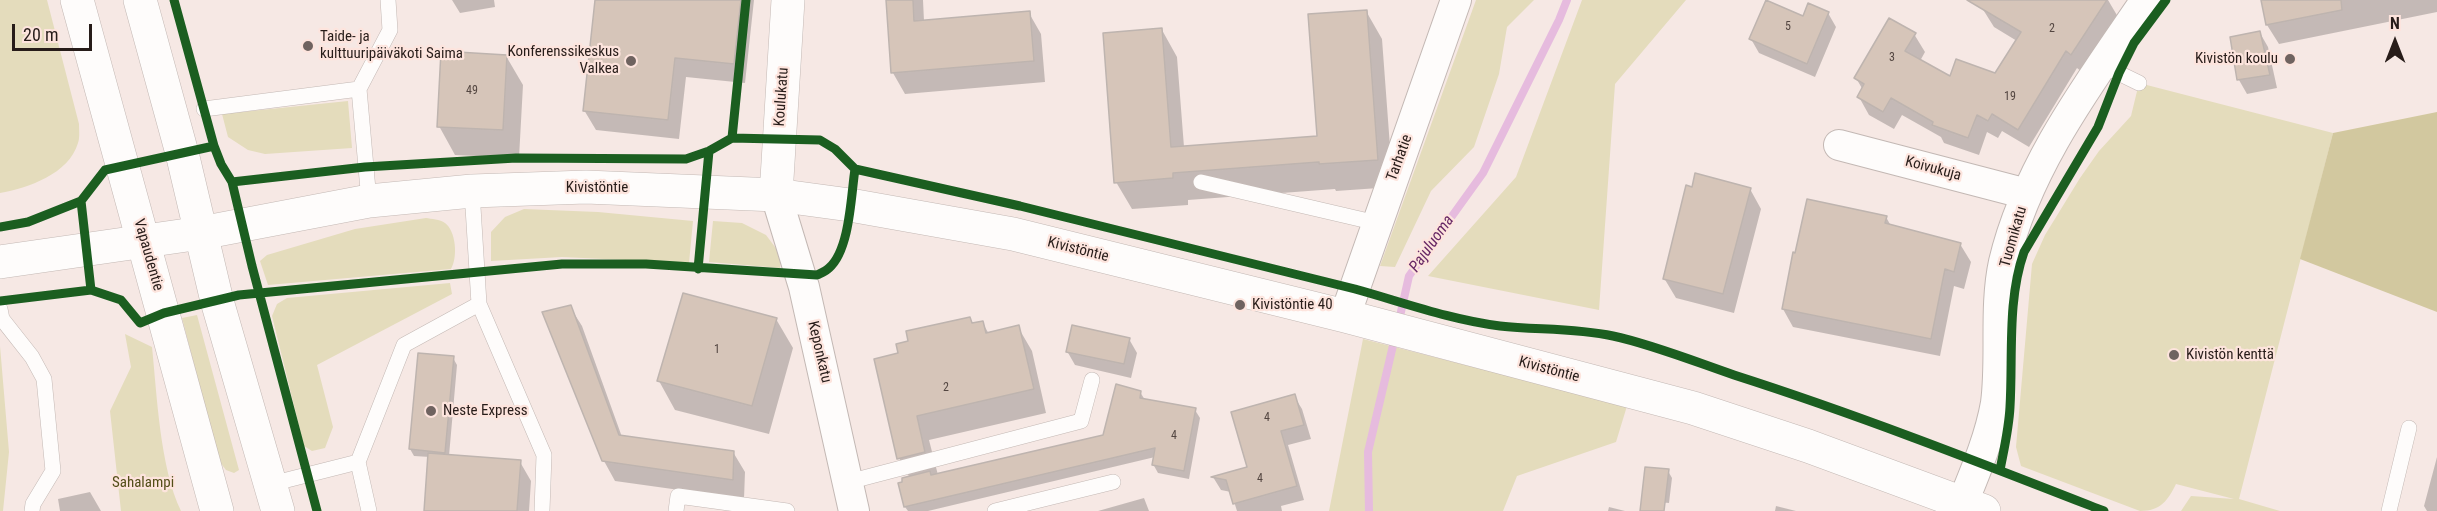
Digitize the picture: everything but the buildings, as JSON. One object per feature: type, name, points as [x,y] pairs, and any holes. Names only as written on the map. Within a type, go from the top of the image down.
[{"type":"main road","name":"Vapaudentie","points":[[77,0],[217,511]]},
{"type":"main road","points":[[140,0],[182,153],[220,311],[275,497]]},
{"type":"main road","name":"Koulukatu","points":[[776,195],[788,0]]},
{"type":"main road","name":"Kivistöntie","points":[[0,262],[201,233],[369,201],[472,191],[586,187],[776,195],[850,205],[1013,234],[1357,319],[1693,408],[1973,506]]},
{"type":"street","name":"Tarhatie","points":[[1357,319],[1377,223],[1456,0]]},
{"type":"street","name":"Tuomikatu","points":[[1973,506],[1980,462],[1996,403],[1998,329],[2004,263],[2027,194],[2055,140],[2146,0]]},
{"type":"street","name":"Koivukuja","points":[[1839,145],[2027,194]]},
{"type":"street","name":"Keponkatu","points":[[776,195],[804,287],[854,511]]},
{"type":"lane","points":[[369,201],[359,89],[390,30],[388,0]]},
{"type":"lane","points":[[2103,65],[2139,83]]},
{"type":"lane","points":[[204,109],[359,89]]},
{"type":"lane","points":[[1202,182],[1377,223]]},
{"type":"lane","points":[[472,191],[479,304],[544,455],[542,511]]},
{"type":"lane","points":[[369,511],[358,462],[404,345],[479,304]]},
{"type":"lane","points":[[0,309],[2,319],[32,357],[44,379],[53,471],[33,504],[32,511]]},
{"type":"lane","points":[[848,482],[1081,422],[1092,380]]},
{"type":"lane","points":[[2389,511],[2409,428]]},
{"type":"lane","points":[[275,497],[358,462]]},
{"type":"lane","points":[[995,511],[1113,482]]},
{"type":"lane","points":[[676,511],[678,496],[787,511]]},
{"type":"green space","points":[[0,0],[47,0],[79,124],[79,141],[73,154],[57,171],[35,183],[0,193]]},
{"type":"green space","points":[[1476,0],[1534,0],[1507,27],[1499,74],[1474,147],[1431,191],[1395,267],[1380,266]]},
{"type":"green space","points":[[1582,0],[1686,0],[1615,84],[1599,310],[1428,276],[1516,177]]},
{"type":"green space","name":"Kivistön kenttä","points":[[2139,83],[2333,133],[2239,499],[2280,511],[2181,511],[2191,496],[2234,499],[2176,484],[2159,507],[2140,511],[2021,466],[2016,447],[2032,264],[2045,235],[2080,178],[2099,151],[2131,116]]},
{"type":"green space","points":[[348,101],[352,148],[265,154],[248,150],[228,137],[222,114]]},
{"type":"green space","points":[[524,209],[598,212],[693,221],[689,263],[562,257],[491,261],[491,232],[505,217]]},
{"type":"green space","points":[[426,218],[443,222],[452,232],[455,258],[451,269],[268,285],[260,261],[267,255],[355,229]]},
{"type":"green space","points":[[713,221],[742,223],[766,235],[781,255],[780,268],[709,262]]},
{"type":"green space","points":[[450,283],[452,294],[317,365],[333,427],[325,448],[312,451],[304,446],[272,316],[277,304],[287,298]]},
{"type":"green space","points":[[197,315],[239,470],[234,473],[226,470],[219,461],[182,318]]},
{"type":"green space","name":"Sahalampi","points":[[125,334],[152,347],[164,453],[168,474],[181,511],[121,511],[110,411],[131,367]]},
{"type":"green space","points":[[1363,339],[1627,406],[1616,442],[1517,476],[1503,511],[1329,511]]},
{"type":"green space","points":[[0,346],[9,452],[3,511],[0,511]]},
{"type":"shaded area","points":[[2437,112],[2437,312],[2300,259],[2333,133]]},
{"type":"waterway","name":"Pajuluoma","points":[[1398,325],[1409,276],[1483,173],[1567,0]]},
{"type":"waterway","name":"Pajuluoma","points":[[1369,511],[1368,452],[1395,337]]},
{"type":"cycle path","points":[[174,0],[214,146],[232,182],[317,511]]},
{"type":"cycle path","points":[[732,138],[746,0]]},
{"type":"cycle path","points":[[2000,470],[2009,415],[2015,289],[2024,252],[2098,127],[2119,73],[2134,43],[2166,0]]},
{"type":"cycle path","points":[[232,182],[365,167],[516,158],[686,159],[709,151],[732,138],[820,140],[835,149],[855,169],[1020,206],[1355,289],[1445,315],[1500,326],[1599,333],[1643,344],[1874,423],[2104,511]]},
{"type":"cycle path","points":[[0,227],[28,222],[81,201],[105,170],[214,146]]},
{"type":"cycle path","points":[[698,269],[709,151]]},
{"type":"cycle path","points":[[0,301],[91,290],[121,300],[140,323],[164,313],[239,295],[562,264],[646,264],[817,275],[829,268],[841,249],[848,222],[855,169]]},
{"type":"cycle path","points":[[81,201],[91,290]]},
{"type":"place","name":"Taide- ja kulttuuripäiväkoti Saima","points":[[308,46]]},
{"type":"place","name":"Kivistön koulu","points":[[2290,59]]},
{"type":"place","name":"Konferenssikeskus Valkea","points":[[631,61]]},
{"type":"place","name":"Kivistöntie 40","points":[[1240,305]]},
{"type":"place","name":"Kivistön kenttä","points":[[2174,355]]},
{"type":"place","name":"Neste Express","points":[[431,411]]}]
